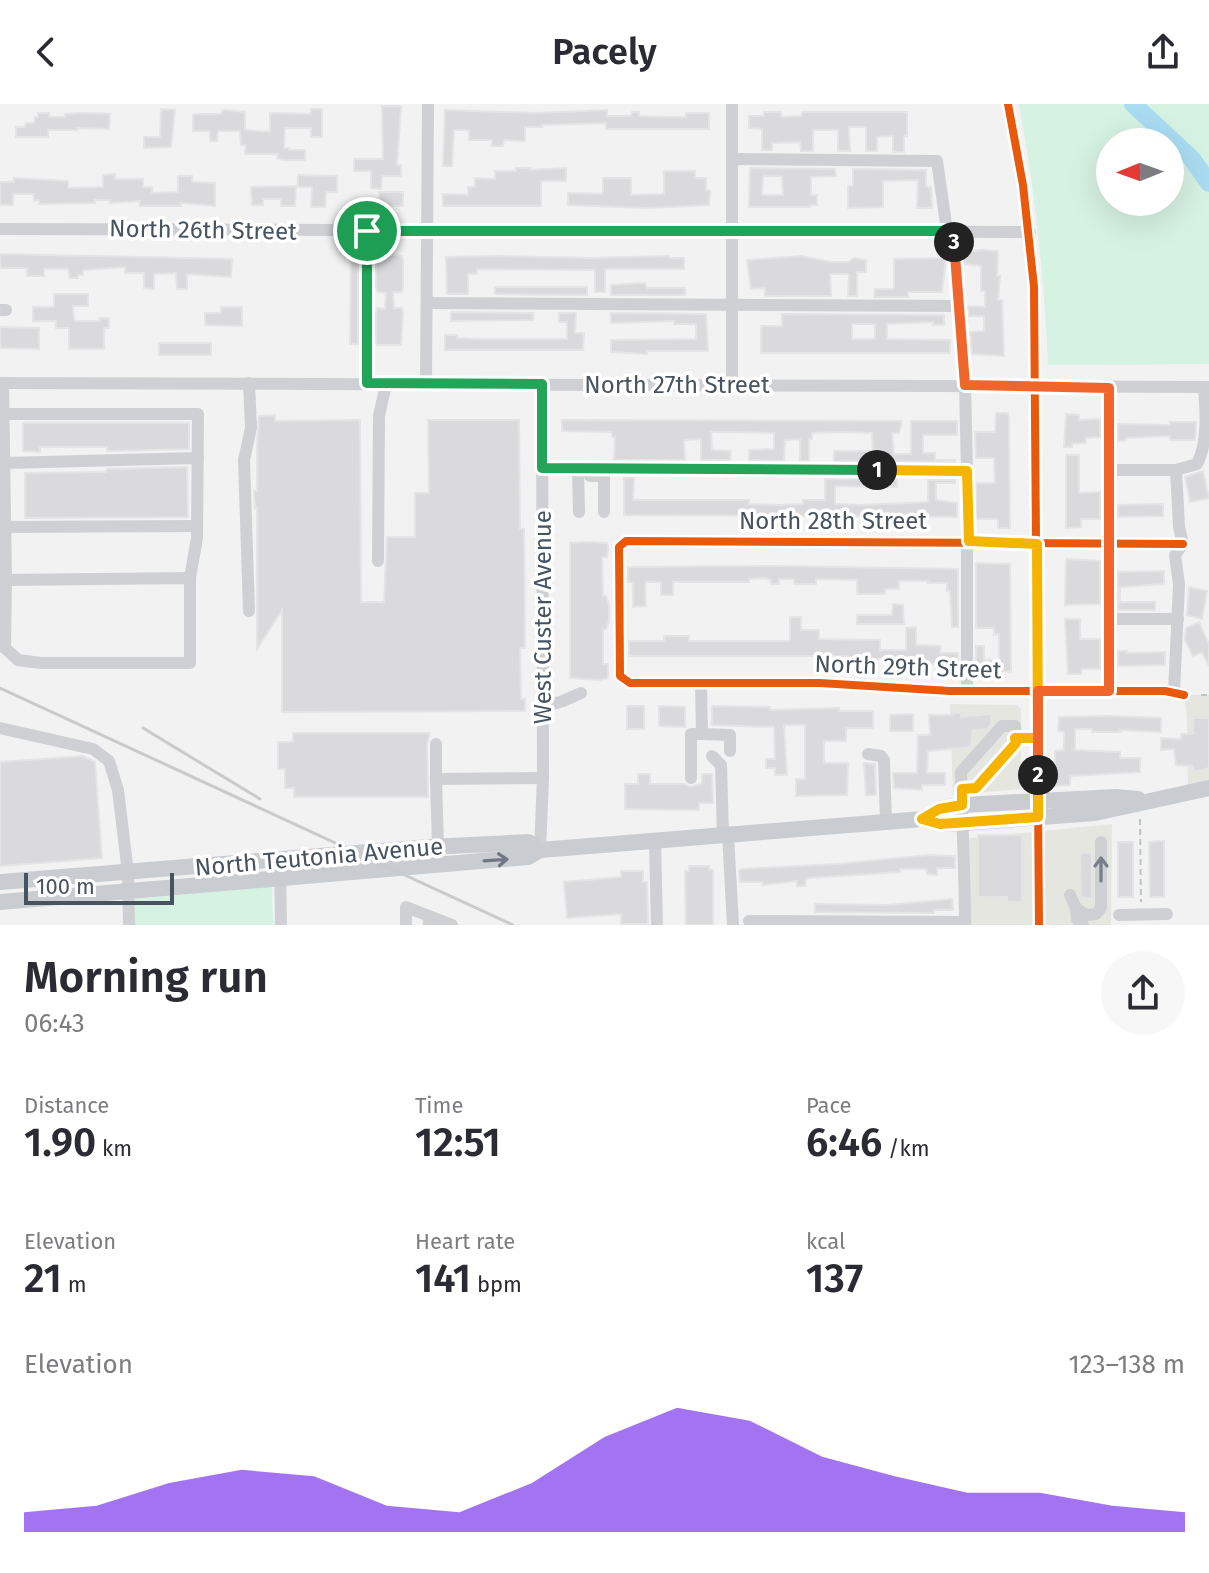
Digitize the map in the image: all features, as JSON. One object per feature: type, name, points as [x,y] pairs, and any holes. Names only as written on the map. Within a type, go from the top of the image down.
[{"type":"main road","name":"North Teutonia Avenue","points":[[0,882],[128,873],[431,865],[528,857],[540,850],[922,819],[940,824],[964,823],[1116,797],[1147,800],[1209,788]]},
{"type":"main road","name":"North Teutonia Avenue","points":[[922,819],[962,797],[1038,809]]},
{"type":"main road","name":"North Teutonia Avenue","points":[[0,902],[128,891],[434,847],[528,842],[540,850]]},
{"type":"street","points":[[426,384],[428,104]]},
{"type":"street","points":[[732,104],[732,385]]},
{"type":"street","points":[[1008,104],[1030,232],[1035,387],[1039,925]]},
{"type":"street","points":[[732,159],[937,161],[950,231],[965,385],[969,541],[967,691]]},
{"type":"street","name":"North 26th Street","points":[[0,229],[1030,232]]},
{"type":"street","points":[[367,231],[367,383]]},
{"type":"street","points":[[427,303],[957,306]]},
{"type":"street","points":[[1,383],[6,580],[3,646],[18,660],[41,663],[190,663],[190,578],[197,526],[198,414],[4,414]]},
{"type":"street","name":"North 27th Street","points":[[1,383],[1206,388]]},
{"type":"street","points":[[249,383],[251,428],[244,460],[249,611]]},
{"type":"street","points":[[378,561],[379,416],[386,384]]},
{"type":"street","name":"West Custer Avenue","points":[[540,850],[543,778],[542,384]]},
{"type":"street","points":[[1109,388],[1109,691]]},
{"type":"street","points":[[1109,470],[1176,470],[1191,467],[1200,459],[1206,388]]},
{"type":"street","points":[[5,463],[198,458]]},
{"type":"street","points":[[542,468],[578,472],[967,471]]},
{"type":"street","points":[[1109,619],[1178,619],[1179,584],[1175,555],[1183,544],[1176,470]]},
{"type":"street","points":[[578,472],[579,512]]},
{"type":"street","points":[[604,472],[604,512]]},
{"type":"street","points":[[3,521],[197,526]]},
{"type":"street","name":"North 28th Street","points":[[630,683],[620,676],[619,547],[626,541],[1183,544]]},
{"type":"street","points":[[6,580],[190,578]]},
{"type":"street","name":"North 29th Street","points":[[630,683],[820,683],[967,691],[1179,694],[1178,619]]},
{"type":"street","points":[[701,683],[702,734]]},
{"type":"street","points":[[543,707],[581,693]]},
{"type":"street","points":[[749,921],[965,924],[961,772],[1002,726],[1015,726],[1016,743],[976,788],[962,797]]},
{"type":"street","points":[[0,728],[93,749],[109,761],[118,790],[128,873],[129,925]]},
{"type":"street","points":[[691,778],[691,734],[730,735],[730,751]]},
{"type":"street","points":[[1015,738],[1038,738]]},
{"type":"street","points":[[431,865],[436,744]]},
{"type":"street","points":[[868,754],[881,756],[884,760],[886,822]]},
{"type":"street","points":[[712,756],[721,765],[733,925]]},
{"type":"street","points":[[436,779],[543,778]]},
{"type":"street","points":[[655,841],[657,925]]},
{"type":"street","points":[[1093,925],[1099,920],[1101,908],[1101,842]]},
{"type":"street","points":[[280,868],[281,925]]},
{"type":"street","points":[[1070,895],[1077,919],[1083,925]]},
{"type":"street","points":[[406,925],[406,907],[429,920],[452,925]]},
{"type":"street","points":[[1076,908],[1081,913],[1092,915],[1101,908]]},
{"type":"street","points":[[1119,915],[1139,918],[1167,914]]},
{"type":"path","points":[[1201,695],[1209,695]]},
{"type":"path","points":[[1139,918],[1140,819]]},
{"type":"shaded area","points":[[1184,695],[1209,695],[1209,788],[1188,794],[1187,718]]},
{"type":"shaded area","points":[[950,704],[1017,705],[1021,709],[1021,789],[953,795]]},
{"type":"shaded area","points":[[1112,824],[1111,925],[968,925],[969,838]]},
{"type":"green space","points":[[1019,104],[1209,104],[1209,364],[1048,365],[1038,234]]},
{"type":"green space","points":[[272,886],[273,925],[134,925],[134,899]]},
{"type":"building","points":[[382,106],[401,106],[397,165],[401,165],[401,176],[382,176],[381,189],[371,188],[371,171],[354,171],[354,159],[383,159]]},
{"type":"building","points":[[161,109],[175,110],[171,147],[144,148],[144,137],[160,137]]},
{"type":"building","points":[[311,109],[322,109],[322,137],[311,137],[311,128],[285,128],[284,148],[305,150],[305,160],[283,160],[277,158],[278,154],[245,154],[246,145],[241,145],[240,131],[218,131],[217,141],[210,141],[210,131],[193,131],[195,114],[221,114],[223,110],[245,112],[245,130],[270,132],[270,113],[311,114]]},
{"type":"building","points":[[445,110],[536,113],[607,110],[607,116],[631,116],[632,112],[639,112],[639,116],[665,117],[709,113],[709,129],[606,129],[606,123],[542,125],[525,127],[525,141],[504,140],[503,146],[492,146],[492,140],[469,140],[469,130],[454,130],[452,166],[443,166]]},
{"type":"building","points":[[764,112],[781,112],[781,117],[802,116],[802,112],[907,112],[904,152],[893,152],[893,136],[877,137],[877,151],[866,151],[866,127],[849,127],[850,151],[838,151],[838,130],[813,130],[813,151],[801,151],[800,142],[772,143],[772,150],[762,150],[762,129],[749,128],[749,116],[764,116]]},
{"type":"building","points":[[38,113],[49,113],[49,117],[110,114],[109,129],[48,130],[48,137],[16,137],[16,127],[34,123]]},
{"type":"building","points":[[516,168],[566,168],[566,181],[541,181],[541,206],[443,206],[443,194],[468,195],[468,187],[475,187],[475,178],[495,179],[495,171],[516,171]]},
{"type":"building","points":[[750,168],[835,169],[836,176],[811,177],[811,195],[817,195],[817,205],[749,207]],"holes":[[[763,176],[782,176],[783,195],[762,195]]]},
{"type":"building","points":[[853,169],[926,170],[926,187],[931,187],[932,208],[917,208],[918,180],[883,181],[883,207],[848,208],[848,186],[853,186]]},
{"type":"building","points":[[664,171],[695,171],[695,178],[706,178],[706,190],[710,191],[709,205],[647,208],[568,205],[568,193],[603,194],[603,178],[631,178],[631,195],[664,194]]},
{"type":"building","points":[[115,174],[115,179],[143,179],[143,187],[152,187],[152,193],[178,192],[178,176],[192,176],[192,182],[215,183],[215,206],[181,203],[181,206],[140,206],[140,201],[110,203],[110,200],[39,204],[39,200],[34,201],[34,194],[13,194],[13,205],[0,205],[0,182],[14,182],[14,178],[68,181],[68,188],[103,187],[103,175]]},
{"type":"building","points":[[298,175],[337,176],[337,192],[326,192],[325,207],[311,207],[312,187],[298,187]]},
{"type":"building","points":[[296,186],[295,206],[281,206],[281,199],[263,199],[263,205],[252,205],[251,187]]},
{"type":"building","points":[[379,192],[403,192],[403,206],[379,206]]},
{"type":"building","points":[[998,251],[998,300],[1002,300],[1004,356],[972,354],[970,332],[984,331],[984,316],[969,316],[968,306],[985,307],[985,291],[981,291],[981,266],[965,264],[964,252]]},
{"type":"building","points":[[0,254],[232,259],[231,277],[187,274],[187,289],[177,289],[176,273],[154,274],[154,289],[144,288],[144,273],[125,273],[125,267],[83,270],[83,275],[78,275],[78,278],[70,278],[68,269],[44,269],[44,276],[27,276],[27,268],[0,268]]},
{"type":"building","points":[[385,254],[402,256],[403,260],[402,292],[393,292],[394,308],[402,308],[403,312],[401,345],[377,345],[376,341],[376,312],[377,308],[385,309],[386,293],[378,292],[376,288],[376,260]]},
{"type":"building","points":[[351,255],[358,255],[358,344],[350,344]]},
{"type":"building","points":[[669,256],[684,258],[684,269],[605,269],[605,292],[595,292],[595,270],[477,269],[477,274],[468,274],[468,294],[447,294],[446,257]]},
{"type":"building","points":[[801,256],[831,262],[849,262],[854,258],[866,260],[866,272],[857,272],[857,296],[848,296],[849,274],[830,274],[831,296],[765,296],[765,288],[751,289],[747,260]]},
{"type":"building","points":[[946,258],[942,292],[908,292],[908,297],[874,297],[875,289],[894,289],[894,259]]},
{"type":"building","points":[[645,283],[647,288],[685,288],[685,295],[611,295],[611,285]]},
{"type":"building","points":[[495,287],[587,287],[587,295],[495,294]]},
{"type":"building","points":[[54,294],[88,294],[88,306],[73,306],[74,321],[109,318],[109,328],[104,328],[104,349],[69,349],[69,328],[56,328],[56,321],[33,321],[33,307],[54,307]]},
{"type":"building","points":[[221,307],[242,307],[242,326],[205,325],[205,313],[221,313]]},
{"type":"building","points":[[451,312],[533,313],[533,320],[451,321]]},
{"type":"building","points":[[559,313],[576,313],[575,333],[584,333],[583,350],[445,350],[445,335],[476,339],[567,339],[567,322],[559,322]]},
{"type":"building","points":[[611,313],[706,314],[708,351],[611,352],[611,340],[696,339],[696,324],[674,324],[674,321],[611,323]]},
{"type":"building","points":[[782,314],[944,315],[944,325],[933,325],[933,322],[887,324],[887,339],[950,340],[950,353],[761,353],[761,326],[782,326]],"holes":[[[852,324],[875,324],[875,339],[852,339]]]},
{"type":"building","points":[[0,327],[39,328],[39,349],[0,348]]},
{"type":"building","points":[[159,343],[211,343],[211,355],[159,355]]},
{"type":"building","points":[[996,413],[1008,413],[1009,419],[1010,528],[998,528],[998,519],[976,519],[976,483],[995,483],[994,458],[976,458],[975,432],[995,432]]},
{"type":"building","points":[[1066,414],[1079,415],[1079,420],[1100,419],[1100,437],[1085,438],[1086,443],[1064,447]]},
{"type":"building","points":[[275,415],[275,421],[360,420],[361,602],[384,602],[387,537],[415,537],[415,493],[429,493],[428,420],[519,420],[525,648],[520,648],[521,699],[525,699],[525,711],[282,712],[282,610],[257,649],[257,508],[254,491],[257,491],[259,416]]},
{"type":"building","points":[[562,420],[902,421],[899,433],[892,433],[894,454],[911,454],[911,421],[957,421],[957,435],[923,435],[923,453],[935,453],[935,460],[955,462],[834,461],[834,451],[873,451],[872,433],[841,432],[812,433],[809,461],[800,461],[800,439],[785,440],[784,461],[749,460],[749,450],[774,449],[774,433],[730,432],[711,432],[712,450],[731,451],[730,460],[701,460],[701,439],[684,440],[685,460],[614,460],[615,437],[612,437],[612,432],[562,431]]},
{"type":"building","points":[[1170,422],[1196,422],[1195,440],[1170,440],[1170,436],[1118,441],[1118,424],[1170,425]]},
{"type":"building","points":[[23,423],[189,423],[189,449],[107,451],[107,447],[40,447],[40,452],[23,451]]},
{"type":"building","points":[[1066,455],[1079,455],[1079,493],[1100,492],[1100,519],[1081,519],[1081,527],[1066,528]]},
{"type":"building","points":[[187,467],[188,517],[25,518],[25,473]]},
{"type":"building","points":[[1203,471],[1209,498],[1190,502],[1185,477]]},
{"type":"building","points":[[624,478],[634,478],[633,500],[749,500],[749,504],[777,505],[825,500],[825,479],[897,480],[897,487],[835,486],[835,504],[860,505],[928,502],[928,480],[955,480],[955,483],[936,483],[936,500],[957,503],[957,517],[624,515]]},
{"type":"building","points":[[1163,504],[1163,516],[1118,517],[1118,505]]},
{"type":"building","points":[[570,543],[607,543],[608,546],[607,557],[602,557],[603,596],[606,596],[609,605],[609,621],[603,629],[603,664],[608,664],[608,678],[600,680],[570,678]]},
{"type":"building","points":[[1066,559],[1100,561],[1100,604],[1065,605]]},
{"type":"building","points":[[976,563],[1010,564],[1011,672],[976,668],[976,646],[984,646],[984,660],[999,660],[999,634],[994,635],[994,628],[976,628]]},
{"type":"building","points":[[628,567],[958,569],[958,627],[952,627],[947,583],[899,581],[899,589],[885,589],[885,594],[857,594],[857,580],[816,579],[816,584],[794,584],[794,579],[779,579],[779,584],[771,584],[771,580],[766,578],[749,579],[749,582],[673,582],[673,595],[661,595],[661,582],[645,582],[646,606],[633,607],[633,582],[628,582]]},
{"type":"building","points":[[1164,571],[1164,584],[1120,587],[1120,602],[1155,602],[1155,610],[1118,610],[1118,572]]},
{"type":"building","points":[[1189,587],[1207,591],[1202,619],[1187,615]]},
{"type":"building","points":[[893,604],[903,605],[904,624],[857,624],[857,615],[892,615]]},
{"type":"building","points":[[790,617],[801,617],[801,630],[819,630],[819,639],[880,640],[880,650],[906,650],[906,628],[916,627],[916,645],[941,646],[940,653],[958,653],[958,665],[846,659],[846,656],[629,656],[629,641],[664,641],[664,636],[689,636],[689,641],[790,641]]},
{"type":"building","points":[[1065,619],[1080,619],[1080,639],[1100,639],[1100,669],[1082,669],[1081,674],[1068,674]]},
{"type":"building","points":[[1199,622],[1209,644],[1209,666],[1202,652],[1193,656],[1185,640],[1186,628]]},
{"type":"building","points":[[1118,651],[1165,652],[1165,665],[1118,666]]},
{"type":"building","points":[[627,706],[644,706],[644,729],[627,729]]},
{"type":"building","points":[[659,706],[685,707],[685,727],[659,726]]},
{"type":"building","points":[[712,706],[873,711],[873,728],[846,728],[846,741],[824,741],[824,763],[848,763],[847,795],[796,796],[796,779],[805,779],[805,725],[784,725],[787,775],[775,775],[775,768],[766,768],[766,759],[775,759],[774,727],[712,725]]},
{"type":"building","points":[[961,713],[961,717],[991,714],[991,725],[987,729],[973,730],[971,747],[928,751],[927,773],[945,773],[945,785],[922,785],[922,790],[894,788],[893,773],[917,773],[918,735],[930,735],[929,715]]},
{"type":"building","points":[[913,714],[913,731],[890,731],[890,715]]},
{"type":"building","points":[[1059,717],[1161,718],[1161,732],[1092,732],[1092,729],[1075,729],[1075,750],[1120,752],[1120,758],[1140,758],[1140,772],[1070,776],[1070,785],[1055,786],[1055,751],[1064,750],[1064,732],[1058,731]]},
{"type":"building","points":[[1193,718],[1209,718],[1209,768],[1193,772],[1193,766],[1176,765],[1174,749],[1161,750],[1161,738],[1181,739],[1181,734],[1193,734]]},
{"type":"building","points":[[293,733],[430,733],[427,744],[428,797],[294,797],[294,788],[285,788],[285,769],[278,769],[278,742],[293,742]]},
{"type":"building","points":[[82,756],[95,762],[102,858],[0,866],[0,762]]},
{"type":"building","points":[[864,763],[875,764],[876,795],[866,795]]},
{"type":"building","points":[[638,774],[650,774],[650,784],[684,784],[690,787],[702,784],[702,774],[712,774],[713,803],[699,803],[699,810],[625,809],[625,784],[638,784]]},
{"type":"building","points":[[978,835],[1022,835],[1022,902],[1007,902],[1007,897],[978,897]]},
{"type":"building","points":[[1164,841],[1164,897],[1150,897],[1149,842]]},
{"type":"building","points":[[1118,842],[1133,842],[1133,897],[1118,897]]},
{"type":"building","points":[[1080,853],[1092,853],[1092,898],[1081,897]]},
{"type":"building","points":[[928,855],[955,856],[955,868],[937,868],[937,875],[927,874],[924,869],[900,869],[900,872],[808,878],[805,886],[797,886],[797,881],[763,885],[763,882],[740,882],[739,871],[742,869]]},
{"type":"building","points":[[689,866],[709,866],[709,870],[713,870],[713,925],[686,925],[685,871],[689,871]]},
{"type":"building","points":[[621,871],[643,871],[643,882],[647,882],[648,924],[621,924],[621,914],[567,918],[564,882],[621,877]]},
{"type":"building","points":[[952,899],[953,910],[934,910],[934,913],[815,912],[815,904],[887,905]]},
{"type":"waterway","points":[[1133,104],[1192,159],[1209,183]]},
{"type":"railway","points":[[0,688],[513,925]]},
{"type":"railway","points":[[143,728],[260,799]]},
{"type":"cycle path","points":[[1008,104],[1023,185],[1034,287],[1039,925]]},
{"type":"cycle path","points":[[1183,544],[626,541],[619,547],[620,676],[630,683],[820,683],[950,691],[1165,691],[1184,695]]},
{"type":"route","points":[[367,231],[367,383],[542,384],[542,468],[967,471],[969,541],[1037,544],[1038,738],[1015,738],[1016,743],[976,788],[962,789],[962,805],[939,809],[922,819],[940,824],[1038,817],[1038,691],[1109,691],[1109,388],[965,385],[953,231],[367,231]]}]
